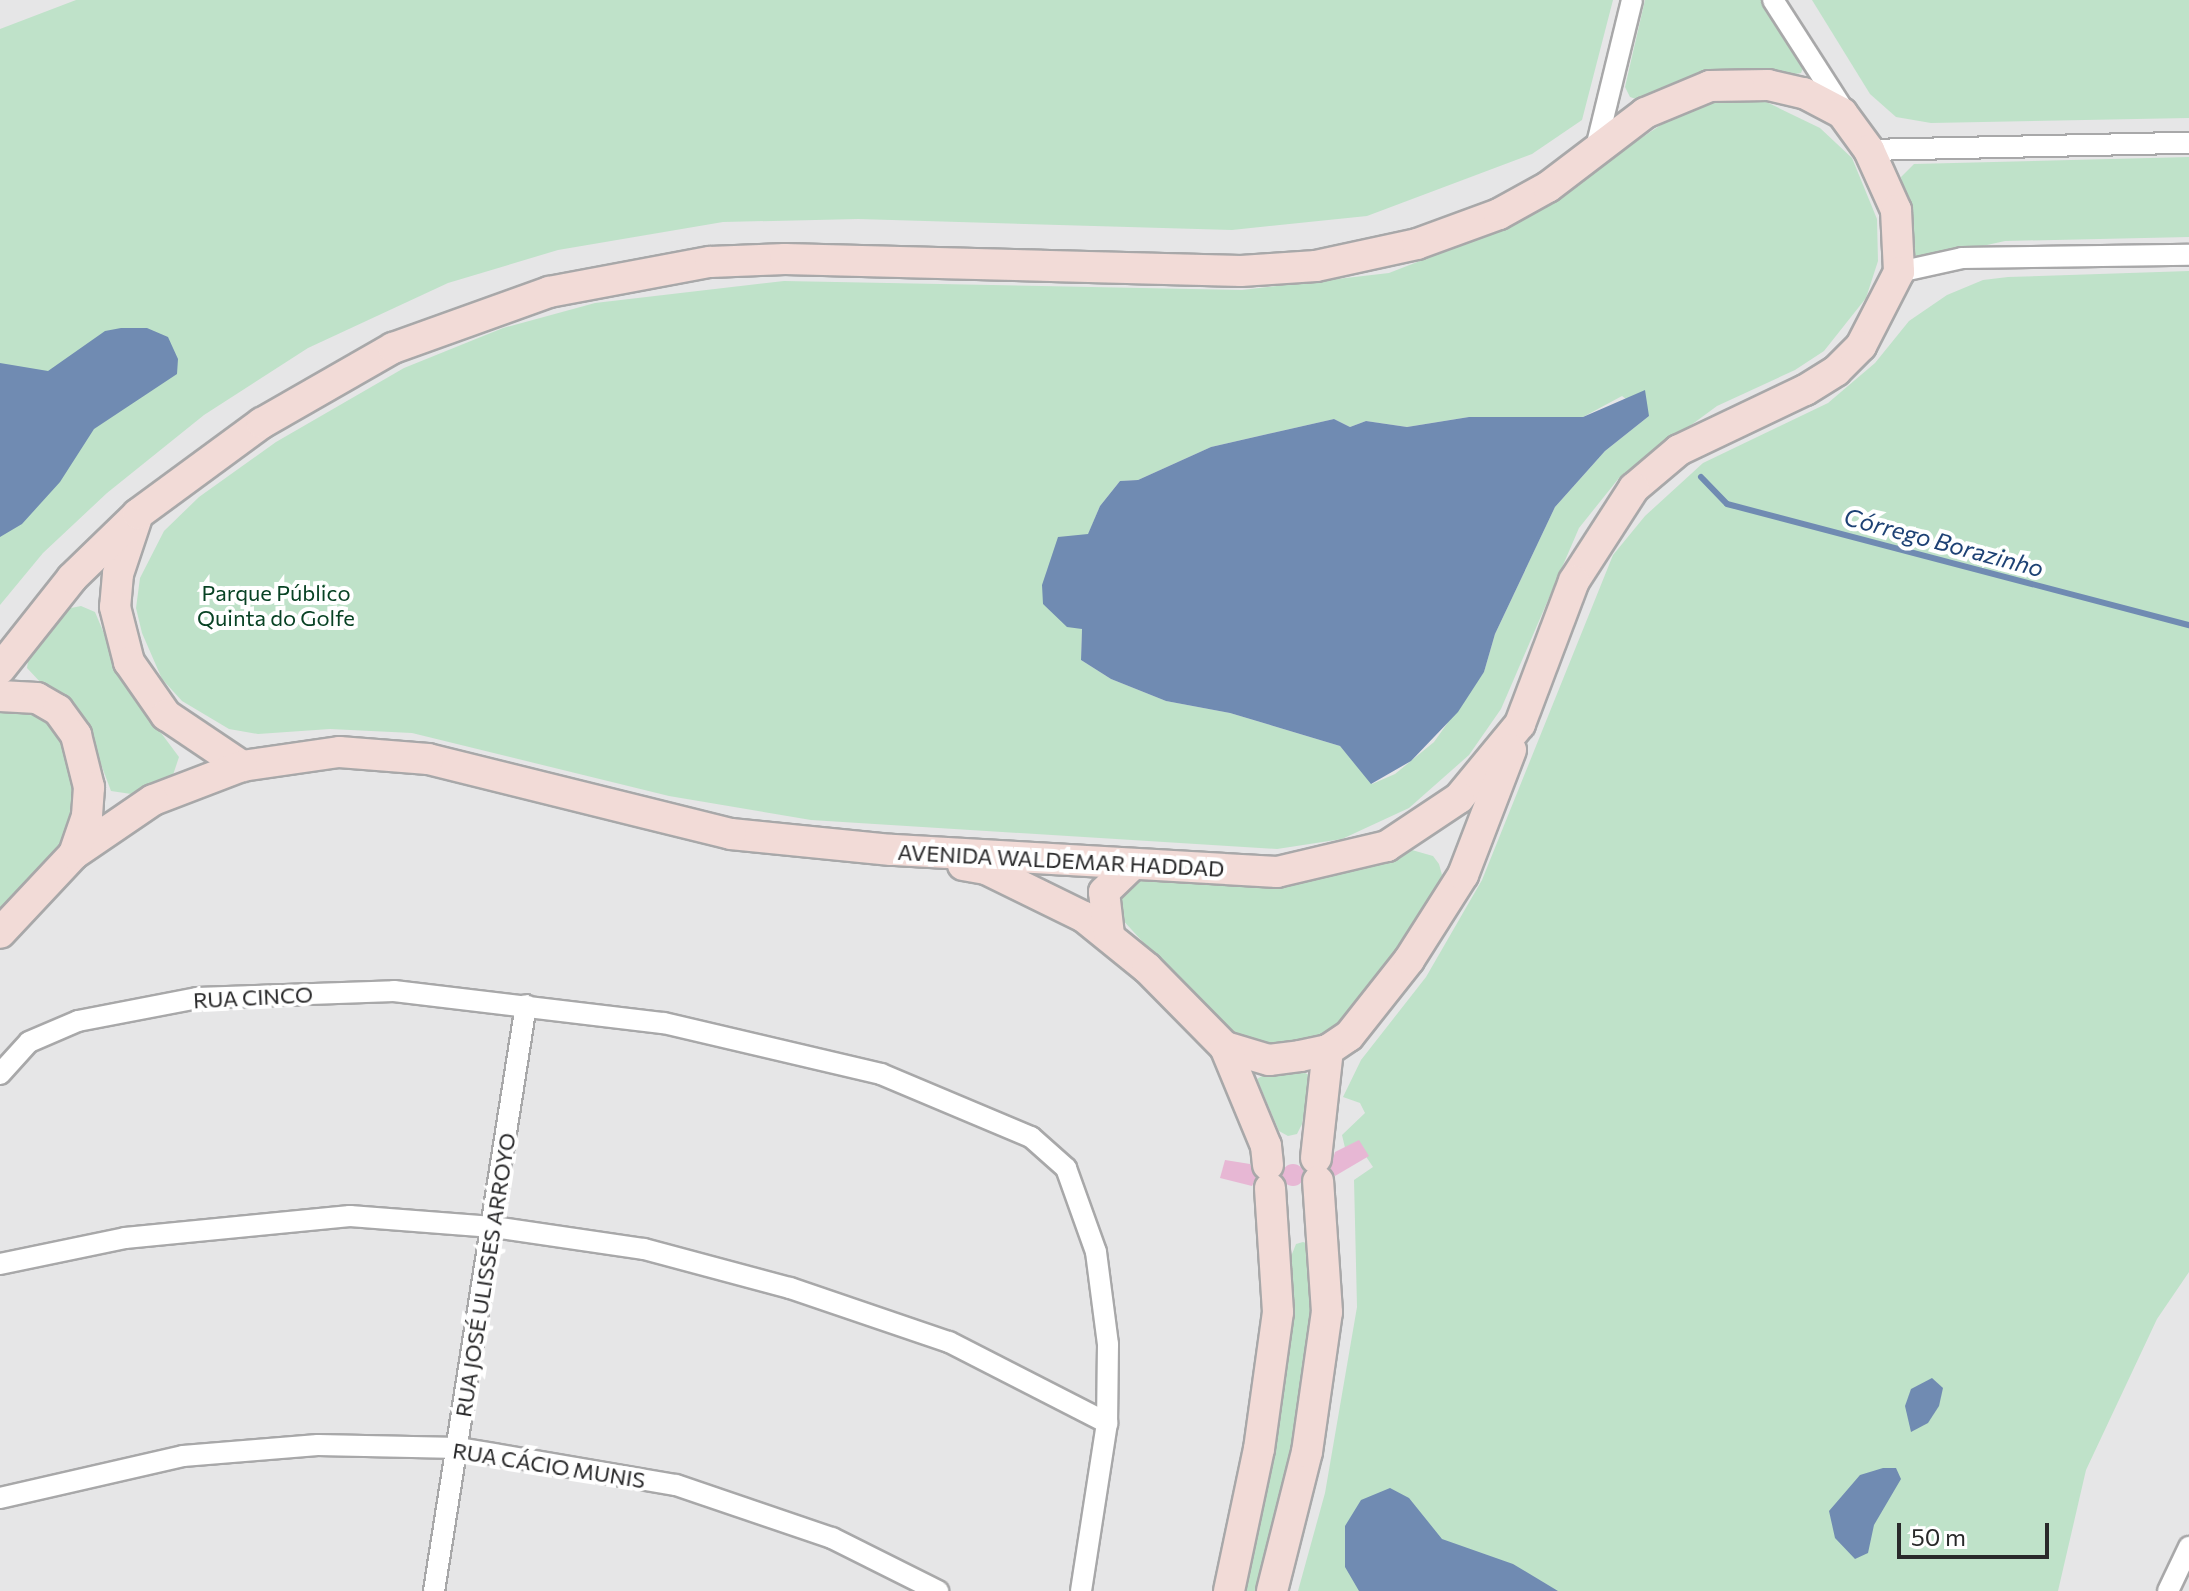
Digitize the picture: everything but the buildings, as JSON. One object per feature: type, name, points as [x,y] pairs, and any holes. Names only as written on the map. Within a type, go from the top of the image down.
[{"type":"main road","name":"AVENIDA WALDEMAR HADDAD","points":[[0,669],[72,578],[138,514],[262,423],[393,348],[549,292],[710,262],[785,259],[1241,271],[1316,266],[1452,233],[1536,194],[1645,113],[1710,86],[1768,85],[1804,93],[1842,113],[1864,141],[1896,210],[1899,272],[1861,346],[1836,371],[1679,450],[1634,488],[1574,581],[1520,724],[1459,798],[1387,846],[1277,872],[891,850],[731,834],[380,752],[294,756],[242,766],[153,800],[74,854],[0,933]]},
{"type":"main road","points":[[138,514],[118,574],[115,607],[129,662],[166,715],[242,766]]},
{"type":"main road","points":[[0,696],[37,698],[58,710],[76,735],[89,787],[87,816],[74,854]]},
{"type":"main road","points":[[1225,1047],[1269,1060],[1328,1050],[1365,1020],[1441,913],[1463,875],[1520,724]]},
{"type":"main road","points":[[891,850],[986,869],[1084,917],[1109,935],[1225,1047],[1268,1166],[1275,1228],[1278,1312],[1259,1449],[1229,1591]]},
{"type":"main road","points":[[1109,935],[1104,892],[1133,864]]},
{"type":"main road","points":[[1272,1591],[1307,1452],[1327,1312],[1316,1160],[1328,1050]]},
{"type":"main road","points":[[1268,1166],[1316,1160]]},
{"type":"main road","points":[[1275,1228],[1323,1225]]},
{"type":"street","points":[[1595,153],[1632,0]]},
{"type":"street","points":[[1773,0],[1864,141],[2189,143]]},
{"type":"street","points":[[1899,272],[1962,258],[2189,255]]},
{"type":"street","name":"RUA CINCO","points":[[0,1074],[29,1042],[78,1021],[197,998],[394,991],[664,1023],[881,1074],[1031,1137],[1066,1168],[1096,1252],[1108,1344],[1107,1423],[1081,1591]]},
{"type":"street","name":"RUA JOSÉ ULISSES ARROYO","points":[[434,1591],[459,1448],[526,1005]]},
{"type":"street","points":[[0,1264],[125,1238],[350,1216],[493,1227],[644,1249],[790,1288],[949,1342],[1107,1423]]},
{"type":"street","name":"RUA CÁCIO MUNIS","points":[[0,1498],[183,1456],[318,1445],[459,1448],[676,1485],[832,1538],[938,1591]]},
{"type":"street","points":[[2168,1591],[2189,1547]]},
{"type":"green space","points":[[76,0],[1613,0],[1582,120],[1532,154],[1367,216],[1232,230],[858,219],[723,222],[558,250],[448,283],[308,348],[204,415],[107,493],[43,553],[0,605],[0,29]]},
{"type":"green space","points":[[1645,0],[1763,0],[1804,66],[1801,73],[1642,101],[1630,97],[1625,87]]},
{"type":"green space","points":[[1812,0],[2189,0],[2189,118],[1931,123],[1896,117],[1870,94]]},
{"type":"green space","name":"Parque Público Quinta do Golfe","points":[[1754,96],[1820,128],[1852,158],[1877,219],[1878,261],[1866,298],[1824,351],[1795,370],[1717,406],[1619,478],[1579,528],[1501,709],[1469,755],[1409,808],[1342,839],[1277,849],[811,820],[669,796],[412,733],[330,729],[258,734],[229,729],[182,701],[162,679],[142,633],[136,608],[140,578],[164,531],[199,497],[276,442],[404,368],[503,328],[595,303],[784,281],[1242,290],[1389,273],[1507,227],[1688,107]],"holes":[[[1622,396],[1649,416],[1605,451],[1555,507],[1495,634],[1484,672],[1434,742],[1395,774],[1372,784],[1340,746],[1230,713],[1166,701],[1111,679],[1081,660],[1082,629],[1043,604],[1047,570],[1072,537],[1088,535],[1100,506],[1120,481],[1138,480],[1211,447],[1334,419],[1350,427],[1366,421],[1407,427],[1469,417],[1583,417]]]},
{"type":"green space","points":[[2189,157],[2189,237],[2005,241],[1919,260],[1912,251],[1901,177],[1914,164]]},
{"type":"green space","points":[[2189,271],[2189,1272],[2157,1319],[2086,1470],[2058,1591],[1298,1591],[1325,1493],[1357,1307],[1354,1180],[1373,1167],[1359,1146],[1346,1152],[1342,1135],[1365,1113],[1360,1103],[1343,1097],[1361,1060],[1426,977],[1482,880],[1613,555],[1645,516],[1703,463],[1828,403],[1875,363],[1909,321],[1947,295],[1983,280],[2008,277]]},
{"type":"green space","points":[[81,606],[95,612],[126,686],[179,757],[173,775],[138,795],[111,791],[90,735],[27,668],[29,655],[66,609]]},
{"type":"green space","points":[[0,710],[32,711],[44,718],[59,735],[77,789],[72,821],[59,851],[0,910]]},
{"type":"green space","points":[[1412,850],[1433,856],[1439,864],[1442,875],[1430,908],[1336,1031],[1295,1046],[1257,1046],[1224,1030],[1119,916],[1120,896],[1137,880],[1294,883]]},
{"type":"green space","points":[[1301,1071],[1311,1076],[1302,1124],[1297,1134],[1288,1136],[1279,1131],[1257,1079],[1267,1073]]},
{"type":"green space","points":[[1296,1244],[1309,1244],[1315,1277],[1302,1417],[1262,1591],[1242,1591],[1290,1259]]},
{"type":"water","points":[[147,328],[168,337],[178,359],[177,374],[94,429],[60,482],[22,524],[0,537],[0,363],[48,371],[105,331]]},
{"type":"water","points":[[1645,390],[1649,416],[1605,451],[1555,507],[1495,634],[1484,672],[1458,712],[1411,761],[1371,784],[1340,746],[1230,713],[1166,701],[1111,679],[1081,660],[1082,629],[1067,627],[1043,604],[1042,585],[1058,537],[1088,534],[1100,506],[1120,481],[1138,480],[1211,447],[1334,419],[1350,427],[1366,421],[1407,427],[1469,417],[1583,417]]},
{"type":"water","points":[[1932,1378],[1943,1388],[1939,1406],[1928,1423],[1911,1432],[1905,1406],[1911,1389]]},
{"type":"water","points":[[1883,1468],[1896,1468],[1901,1479],[1874,1525],[1868,1553],[1855,1559],[1835,1538],[1829,1511],[1860,1475]]},
{"type":"water","points":[[1390,1488],[1409,1498],[1442,1539],[1513,1564],[1558,1591],[1359,1591],[1345,1567],[1345,1526],[1361,1500]]},
{"type":"waterway","name":"Córrego Borazinho","points":[[1701,477],[1727,504],[2189,625]]}]
